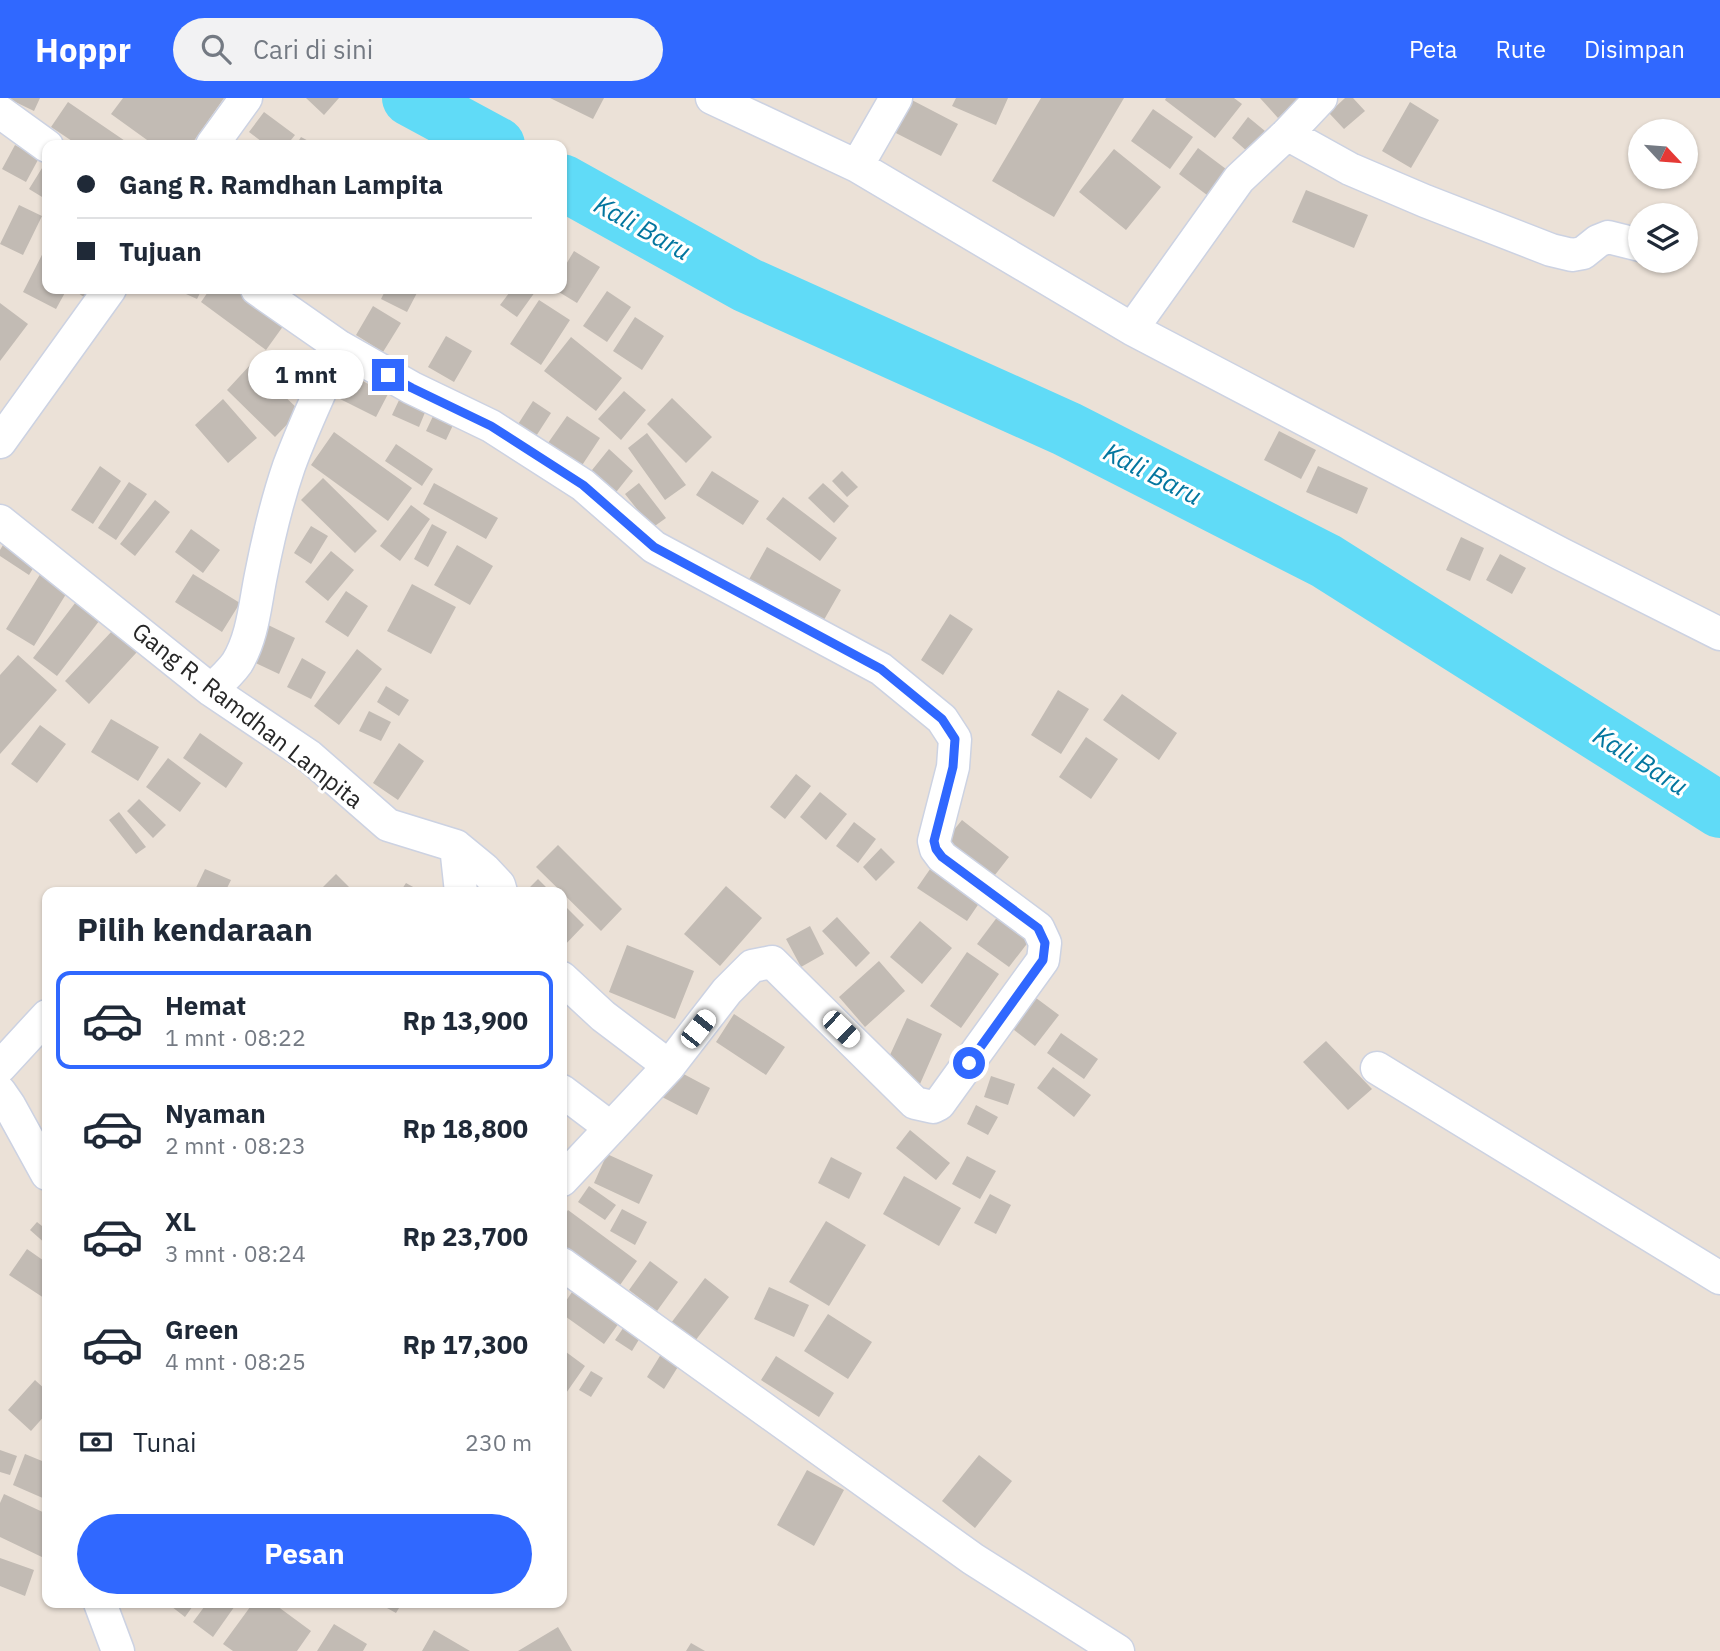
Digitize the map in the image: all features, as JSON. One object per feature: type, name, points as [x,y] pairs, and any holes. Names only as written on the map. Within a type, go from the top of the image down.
[{"type":"street","points":[[216,140],[246,98]]},
{"type":"street","points":[[712,98],[857,166],[1132,329],[1561,554],[1720,634]]},
{"type":"street","points":[[857,166],[896,98]]},
{"type":"street","points":[[1132,329],[1239,179],[1321,98]]},
{"type":"street","points":[[0,112],[42,142]]},
{"type":"street","points":[[1287,134],[1350,169],[1551,250],[1572,255],[1583,253],[1608,237],[1628,242]]},
{"type":"street","points":[[0,442],[106,294]]},
{"type":"street","points":[[264,294],[340,347],[412,388],[491,426],[583,485],[654,547],[881,669],[942,719],[955,739],[953,767],[934,841],[936,849],[942,857],[1038,928],[1045,943],[1043,960],[939,1104],[933,1107],[915,1103],[772,962],[752,966],[727,991],[669,1066],[567,1175]]},
{"type":"street","points":[[211,690],[238,662],[246,643],[289,466],[340,347]]},
{"type":"street","name":"Gang R. Ramdhan Lampita","points":[[0,521],[211,690],[309,756],[388,825],[456,846],[484,869],[500,887]]},
{"type":"street","points":[[456,846],[460,887]]},
{"type":"street","points":[[567,983],[603,1016],[669,1066]]},
{"type":"street","points":[[0,1067],[42,1021]]},
{"type":"street","points":[[1377,1068],[1720,1278]]},
{"type":"street","points":[[0,1092],[42,1165]]},
{"type":"street","points":[[567,1095],[611,1128]]},
{"type":"street","points":[[567,1268],[973,1559],[1118,1651]]},
{"type":"street","points":[[102,1608],[118,1651]]},
{"type":"building","points":[[7,98],[40,98],[34,111]]},
{"type":"building","points":[[123,98],[224,98],[195,140],[147,140],[111,114]]},
{"type":"building","points":[[306,98],[339,98],[324,115]]},
{"type":"building","points":[[550,98],[604,98],[593,119]]},
{"type":"building","points":[[908,98],[958,124],[941,156],[888,129]]},
{"type":"building","points":[[956,98],[1008,98],[996,125],[952,106]]},
{"type":"building","points":[[1041,98],[1124,98],[1054,217],[992,181]]},
{"type":"building","points":[[1234,98],[1242,104],[1215,138],[1165,100]]},
{"type":"building","points":[[1260,98],[1300,98],[1278,118]]},
{"type":"building","points":[[1345,98],[1353,98],[1365,111],[1344,129],[1329,113]]},
{"type":"building","points":[[68,102],[124,140],[70,140],[51,127]]},
{"type":"building","points":[[1410,102],[1439,120],[1411,168],[1382,151]]},
{"type":"building","points":[[1153,109],[1193,137],[1170,169],[1131,141]]},
{"type":"building","points":[[264,112],[295,135],[291,140],[259,140],[249,132]]},
{"type":"building","points":[[1248,117],[1265,131],[1248,152],[1232,138]]},
{"type":"building","points":[[15,145],[39,158],[26,182],[2,169]]},
{"type":"building","points":[[1198,148],[1230,172],[1211,198],[1179,174]]},
{"type":"building","points":[[1114,149],[1161,187],[1126,230],[1079,192]]},
{"type":"building","points":[[42,168],[42,197],[29,189]]},
{"type":"building","points":[[1306,190],[1368,215],[1354,248],[1292,222]]},
{"type":"building","points":[[19,205],[42,216],[23,255],[0,244]]},
{"type":"building","points":[[574,251],[600,267],[577,303],[562,294],[567,294],[567,263]]},
{"type":"building","points":[[42,255],[42,294],[64,294],[56,309],[23,292]]},
{"type":"building","points":[[607,291],[631,307],[607,342],[583,326]]},
{"type":"building","points":[[80,294],[95,294],[90,301]]},
{"type":"building","points":[[186,294],[200,294],[197,299]]},
{"type":"building","points":[[207,294],[256,294],[289,318],[266,350],[201,302]]},
{"type":"building","points":[[384,294],[416,294],[407,312],[381,299]]},
{"type":"building","points":[[508,294],[534,294],[517,317],[500,305]]},
{"type":"building","points":[[539,300],[570,320],[541,365],[510,344]]},
{"type":"building","points":[[0,303],[28,324],[0,361]]},
{"type":"building","points":[[373,306],[401,323],[383,352],[356,335]]},
{"type":"building","points":[[635,317],[664,336],[642,370],[613,351]]},
{"type":"building","points":[[446,336],[472,351],[454,382],[428,367]]},
{"type":"building","points":[[571,337],[622,378],[596,411],[544,371]]},
{"type":"building","points":[[251,364],[300,411],[275,437],[227,390]]},
{"type":"building","points":[[347,373],[388,394],[376,417],[336,397]]},
{"type":"building","points":[[624,391],[646,410],[621,440],[598,419]]},
{"type":"building","points":[[400,398],[426,410],[419,427],[392,415]]},
{"type":"building","points":[[672,398],[712,437],[686,463],[647,424]]},
{"type":"building","points":[[223,399],[257,438],[228,463],[195,425]]},
{"type":"building","points":[[533,401],[551,413],[529,447],[511,435]]},
{"type":"building","points":[[434,414],[454,423],[446,440],[426,431]]},
{"type":"building","points":[[567,416],[600,438],[575,476],[541,453]]},
{"type":"building","points":[[1279,431],[1316,450],[1301,479],[1264,460]]},
{"type":"building","points":[[334,432],[412,488],[388,521],[311,465]]},
{"type":"building","points":[[647,433],[686,485],[665,500],[628,448]]},
{"type":"building","points":[[396,444],[433,469],[422,486],[385,461]]},
{"type":"building","points":[[609,449],[633,471],[613,496],[588,475]]},
{"type":"building","points":[[100,466],[121,481],[93,524],[71,510]]},
{"type":"building","points":[[1318,466],[1368,488],[1357,514],[1306,492]]},
{"type":"building","points":[[712,471],[759,501],[743,525],[696,495]]},
{"type":"building","points":[[842,471],[858,487],[847,497],[832,481]]},
{"type":"building","points":[[323,478],[377,531],[355,553],[301,500]]},
{"type":"building","points":[[129,482],[147,494],[116,540],[98,528]]},
{"type":"building","points":[[434,483],[498,518],[486,539],[423,504]]},
{"type":"building","points":[[639,483],[666,518],[652,528],[625,494]]},
{"type":"building","points":[[823,483],[849,506],[834,523],[808,498]]},
{"type":"building","points":[[783,497],[837,538],[820,561],[766,519]]},
{"type":"building","points":[[155,500],[170,512],[135,556],[120,544]]},
{"type":"building","points":[[411,505],[430,519],[400,561],[380,546]]},
{"type":"building","points":[[432,524],[447,532],[428,567],[414,559]]},
{"type":"building","points":[[311,526],[328,536],[311,564],[294,553]]},
{"type":"building","points":[[191,529],[220,550],[203,573],[175,552]]},
{"type":"building","points":[[1461,537],[1484,548],[1470,581],[1446,570]]},
{"type":"building","points":[[6,540],[38,560],[29,575],[0,556],[0,550]]},
{"type":"building","points":[[457,545],[493,566],[470,605],[434,585]]},
{"type":"building","points":[[767,547],[841,590],[821,625],[747,583]]},
{"type":"building","points":[[331,551],[354,570],[328,601],[305,582]]},
{"type":"building","points":[[1500,554],[1526,568],[1512,594],[1486,580]]},
{"type":"building","points":[[44,568],[71,586],[34,646],[6,629]]},
{"type":"building","points":[[193,574],[240,603],[222,632],[175,602]]},
{"type":"building","points":[[412,584],[456,607],[431,654],[387,631]]},
{"type":"building","points":[[346,591],[368,606],[348,637],[325,622]]},
{"type":"building","points":[[82,594],[106,612],[57,676],[33,658]]},
{"type":"building","points":[[950,614],[973,629],[943,675],[921,660]]},
{"type":"building","points":[[262,622],[295,638],[279,674],[245,658]]},
{"type":"building","points":[[113,630],[137,652],[89,704],[65,681]]},
{"type":"building","points":[[357,649],[382,669],[339,725],[314,706]]},
{"type":"building","points":[[18,655],[57,690],[0,754],[0,675]]},
{"type":"building","points":[[302,658],[326,672],[311,699],[287,687]]},
{"type":"building","points":[[386,686],[409,700],[399,716],[377,702]]},
{"type":"building","points":[[1058,690],[1089,709],[1061,754],[1031,735]]},
{"type":"building","points":[[1122,694],[1177,733],[1159,760],[1103,720]]},
{"type":"building","points":[[369,711],[391,722],[381,741],[359,731]]},
{"type":"building","points":[[111,719],[159,747],[138,781],[91,752]]},
{"type":"building","points":[[40,725],[66,744],[37,783],[11,764]]},
{"type":"building","points":[[200,733],[243,763],[226,788],[183,758]]},
{"type":"building","points":[[1086,737],[1118,759],[1091,799],[1059,777]]},
{"type":"building","points":[[399,743],[424,761],[398,800],[373,783]]},
{"type":"building","points":[[168,758],[201,783],[180,812],[146,787]]},
{"type":"building","points":[[796,774],[811,786],[785,819],[770,807]]},
{"type":"building","points":[[820,792],[847,814],[826,840],[800,817]]},
{"type":"building","points":[[139,799],[166,825],[153,838],[127,811]]},
{"type":"building","points":[[119,812],[146,847],[136,854],[109,820]]},
{"type":"building","points":[[962,820],[1009,857],[991,880],[944,842]]},
{"type":"building","points":[[854,822],[876,839],[858,863],[836,846]]},
{"type":"building","points":[[558,845],[622,909],[601,931],[567,898],[567,887],[556,887],[536,867]]},
{"type":"building","points":[[881,848],[895,862],[876,881],[863,867]]},
{"type":"building","points":[[937,859],[986,893],[967,921],[917,888]]},
{"type":"building","points":[[205,869],[231,880],[228,887],[196,887]]},
{"type":"building","points":[[336,874],[349,887],[323,887]]},
{"type":"building","points":[[538,879],[546,887],[530,887]]},
{"type":"building","points":[[726,886],[762,918],[720,966],[684,934]]},
{"type":"building","points":[[567,908],[584,925],[567,943]]},
{"type":"building","points":[[1004,908],[1036,932],[1009,967],[977,944]]},
{"type":"building","points":[[837,917],[870,953],[856,967],[822,931]]},
{"type":"building","points":[[920,921],[952,948],[922,984],[890,957]]},
{"type":"building","points":[[810,926],[824,954],[801,967],[786,939]]},
{"type":"building","points":[[627,945],[694,971],[675,1019],[609,992]]},
{"type":"building","points":[[967,952],[999,974],[961,1028],[930,1006]]},
{"type":"building","points":[[879,961],[905,991],[865,1027],[839,997]]},
{"type":"building","points":[[1028,992],[1059,1015],[1035,1046],[1005,1023]]},
{"type":"building","points":[[734,1014],[785,1047],[766,1075],[716,1042]]},
{"type":"building","points":[[907,1018],[942,1034],[920,1084],[884,1068]]},
{"type":"building","points":[[1061,1033],[1098,1059],[1084,1079],[1047,1053]]},
{"type":"building","points":[[1326,1041],[1372,1089],[1348,1110],[1303,1062]]},
{"type":"building","points":[[1053,1067],[1091,1095],[1074,1117],[1037,1088]]},
{"type":"building","points":[[676,1070],[710,1088],[697,1115],[662,1097]]},
{"type":"building","points":[[991,1076],[1015,1084],[1008,1105],[984,1097]]},
{"type":"building","points":[[976,1105],[998,1117],[988,1135],[967,1124]]},
{"type":"building","points":[[910,1130],[950,1163],[936,1180],[896,1148]]},
{"type":"building","points":[[607,1154],[653,1175],[639,1204],[594,1183]]},
{"type":"building","points":[[967,1156],[996,1171],[980,1199],[952,1184]]},
{"type":"building","points":[[831,1157],[862,1173],[849,1199],[818,1183]]},
{"type":"building","points":[[904,1176],[961,1208],[939,1246],[883,1214]]},
{"type":"building","points":[[589,1186],[616,1205],[605,1220],[578,1202]]},
{"type":"building","points":[[990,1194],[1011,1205],[996,1234],[974,1223]]},
{"type":"building","points":[[622,1209],[647,1222],[635,1245],[610,1231]]},
{"type":"building","points":[[567,1212],[637,1261],[613,1295],[567,1262]]},
{"type":"building","points":[[826,1221],[866,1245],[829,1306],[789,1282]]},
{"type":"building","points":[[37,1222],[42,1226],[42,1241],[30,1230]]},
{"type":"building","points":[[27,1249],[42,1260],[42,1297],[9,1275]]},
{"type":"building","points":[[650,1261],[678,1282],[657,1311],[629,1290]]},
{"type":"building","points":[[705,1278],[729,1297],[688,1350],[665,1331]]},
{"type":"building","points":[[578,1283],[624,1316],[604,1344],[567,1318],[567,1300]]},
{"type":"building","points":[[769,1287],[809,1305],[794,1337],[754,1319]]},
{"type":"building","points":[[828,1314],[872,1342],[848,1379],[804,1351]]},
{"type":"building","points":[[630,1318],[646,1328],[632,1351],[615,1340]]},
{"type":"building","points":[[663,1351],[681,1362],[664,1389],[647,1377]]},
{"type":"building","points":[[567,1353],[585,1366],[567,1392]]},
{"type":"building","points":[[776,1356],[834,1393],[819,1417],[761,1380]]},
{"type":"building","points":[[591,1371],[603,1378],[591,1397],[579,1390]]},
{"type":"building","points":[[35,1380],[42,1386],[42,1419],[31,1431],[8,1410]]},
{"type":"building","points":[[0,1450],[17,1456],[10,1475],[0,1472]]},
{"type":"building","points":[[25,1454],[42,1461],[42,1498],[13,1485]]},
{"type":"building","points":[[979,1455],[1012,1481],[975,1528],[942,1501]]},
{"type":"building","points":[[807,1470],[844,1490],[814,1546],[777,1525]]},
{"type":"building","points":[[4,1494],[42,1512],[42,1557],[0,1537],[0,1503]]},
{"type":"building","points":[[0,1558],[34,1570],[25,1596],[0,1586]]},
{"type":"building","points":[[173,1608],[191,1608],[185,1617]]},
{"type":"building","points":[[203,1608],[233,1608],[213,1637],[193,1622]]},
{"type":"building","points":[[249,1608],[280,1608],[311,1631],[297,1651],[233,1651],[223,1644]]},
{"type":"building","points":[[334,1624],[367,1644],[363,1651],[317,1651]]},
{"type":"building","points":[[558,1627],[572,1651],[518,1651]]},
{"type":"building","points":[[434,1630],[470,1651],[422,1651]]},
{"type":"building","points":[[691,1643],[705,1651],[686,1651]]},
{"type":"waterway","name":"Kali Baru","points":[[410,98],[488,140]]},
{"type":"waterway","name":"Kali Baru","points":[[567,185],[747,285],[1067,429],[1326,561],[1720,810]]},
{"type":"route","points":[[388,375],[491,426],[583,485],[654,547],[881,669],[942,719],[955,739],[953,767],[934,841],[936,849],[942,857],[1038,928],[1045,943],[1043,960],[969,1063]]}]
